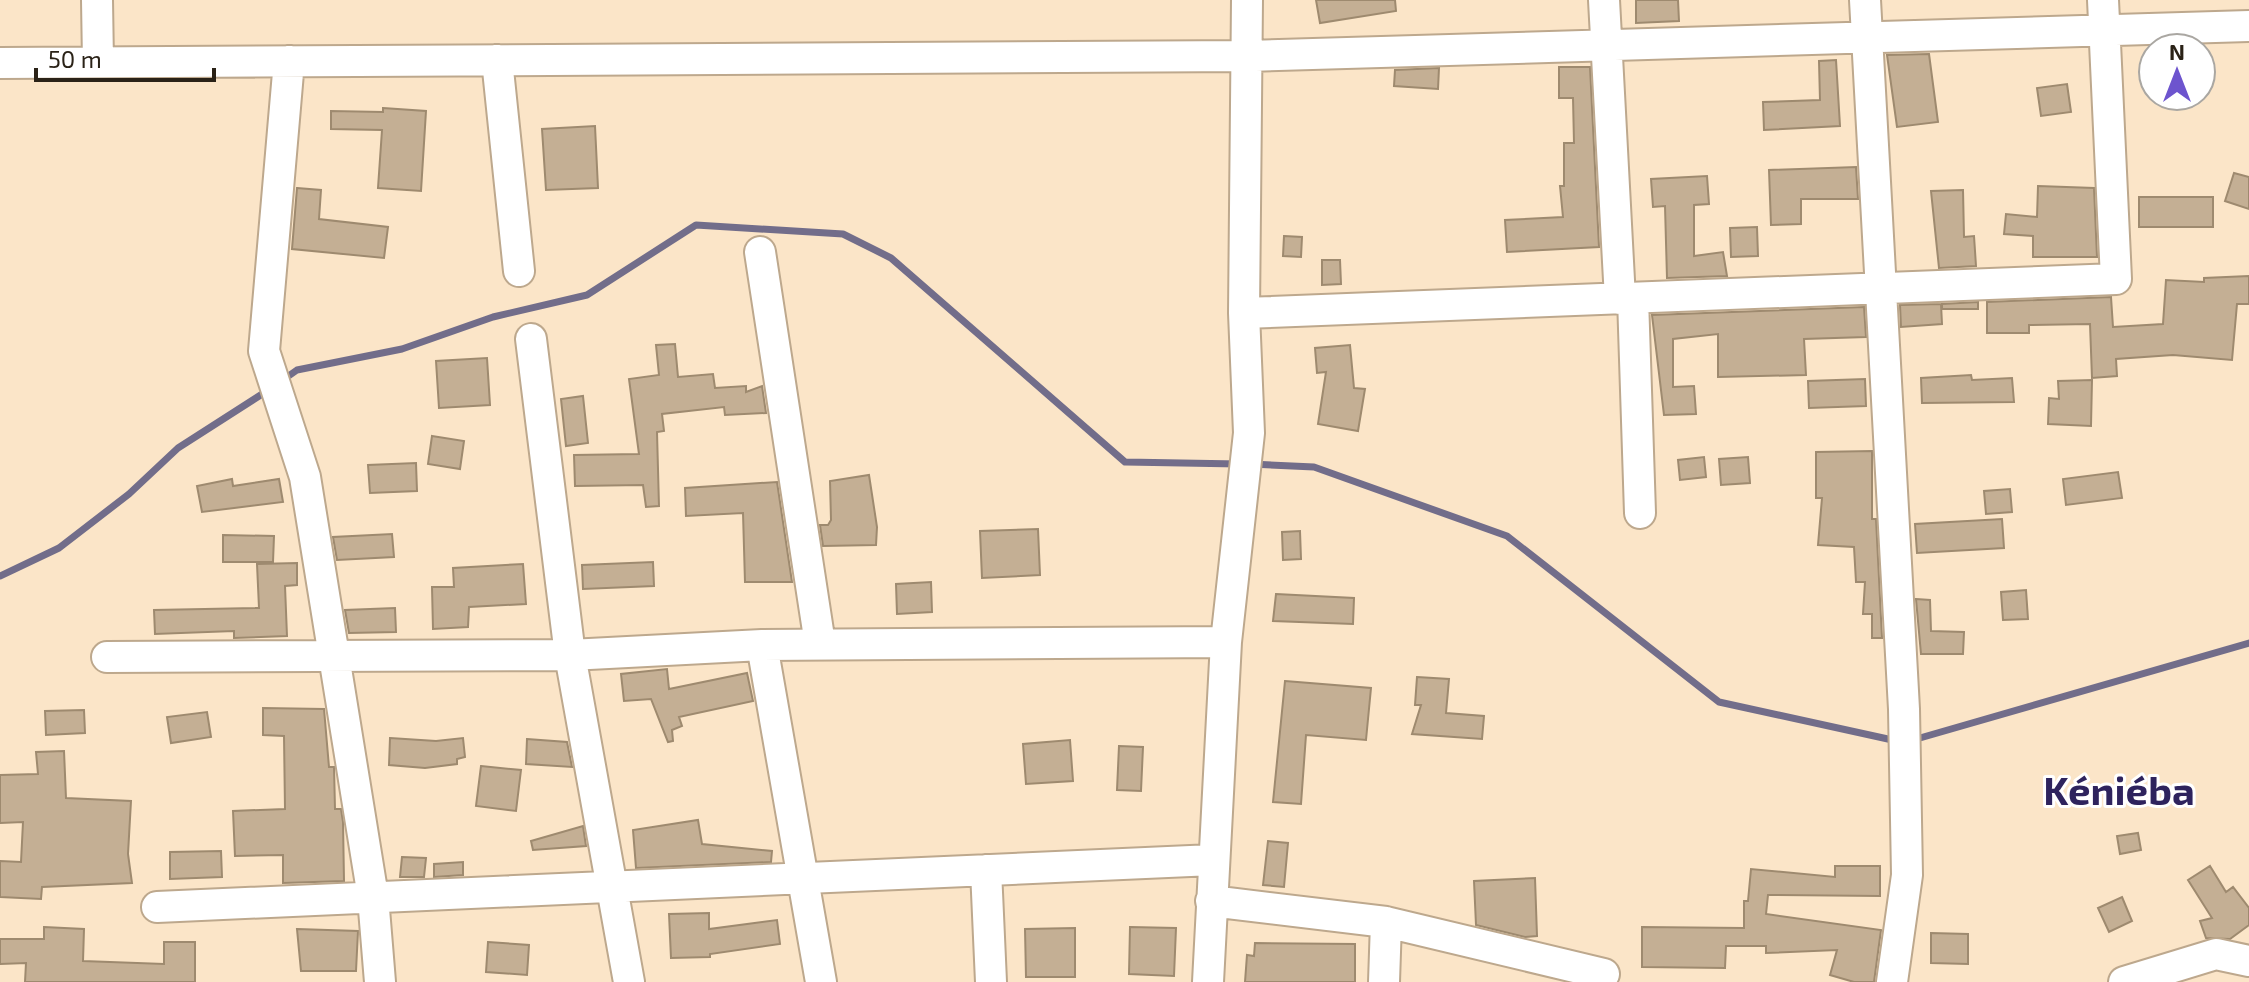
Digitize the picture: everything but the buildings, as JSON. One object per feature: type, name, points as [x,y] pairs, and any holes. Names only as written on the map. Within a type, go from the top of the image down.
[{"type":"street","points":[[97,0],[98,62]]},
{"type":"street","points":[[1208,982],[1226,642],[1249,433],[1244,313],[1247,0]]},
{"type":"street","points":[[1604,0],[1640,513]]},
{"type":"street","points":[[1865,0],[1904,709],[1907,860],[1892,982]]},
{"type":"street","points":[[0,63],[1248,56],[1867,36],[2104,14],[2249,26]]},
{"type":"street","points":[[1244,313],[2116,279],[2104,14]]},
{"type":"street","points":[[497,60],[519,271]]},
{"type":"street","points":[[289,61],[264,351],[305,477],[373,897],[380,982]]},
{"type":"street","points":[[760,252],[820,644]]},
{"type":"street","points":[[531,339],[570,655],[629,982]]},
{"type":"street","points":[[107,657],[570,655],[762,645],[1226,642]]},
{"type":"street","points":[[762,645],[821,982]]},
{"type":"street","points":[[157,907],[1213,860]]},
{"type":"street","points":[[986,870],[991,982]]},
{"type":"street","points":[[1211,901],[1386,922],[1604,974]]},
{"type":"street","points":[[1384,982],[1386,922]]},
{"type":"street","points":[[2124,982],[2216,954],[2249,961]]},
{"type":"waterway","points":[[280,382],[297,370],[402,349],[493,317],[587,295],[696,225],[843,234],[891,258],[1125,462],[1239,464]]},
{"type":"waterway","points":[[0,576],[59,548],[129,494],[178,448],[270,389]]},
{"type":"waterway","points":[[1251,464],[1314,467],[1507,536],[1719,702],[1897,741]]},
{"type":"waterway","points":[[1913,740],[2249,643]]},
{"type":"district","name":"Kéniéba","points":[[2119,789]]}]
